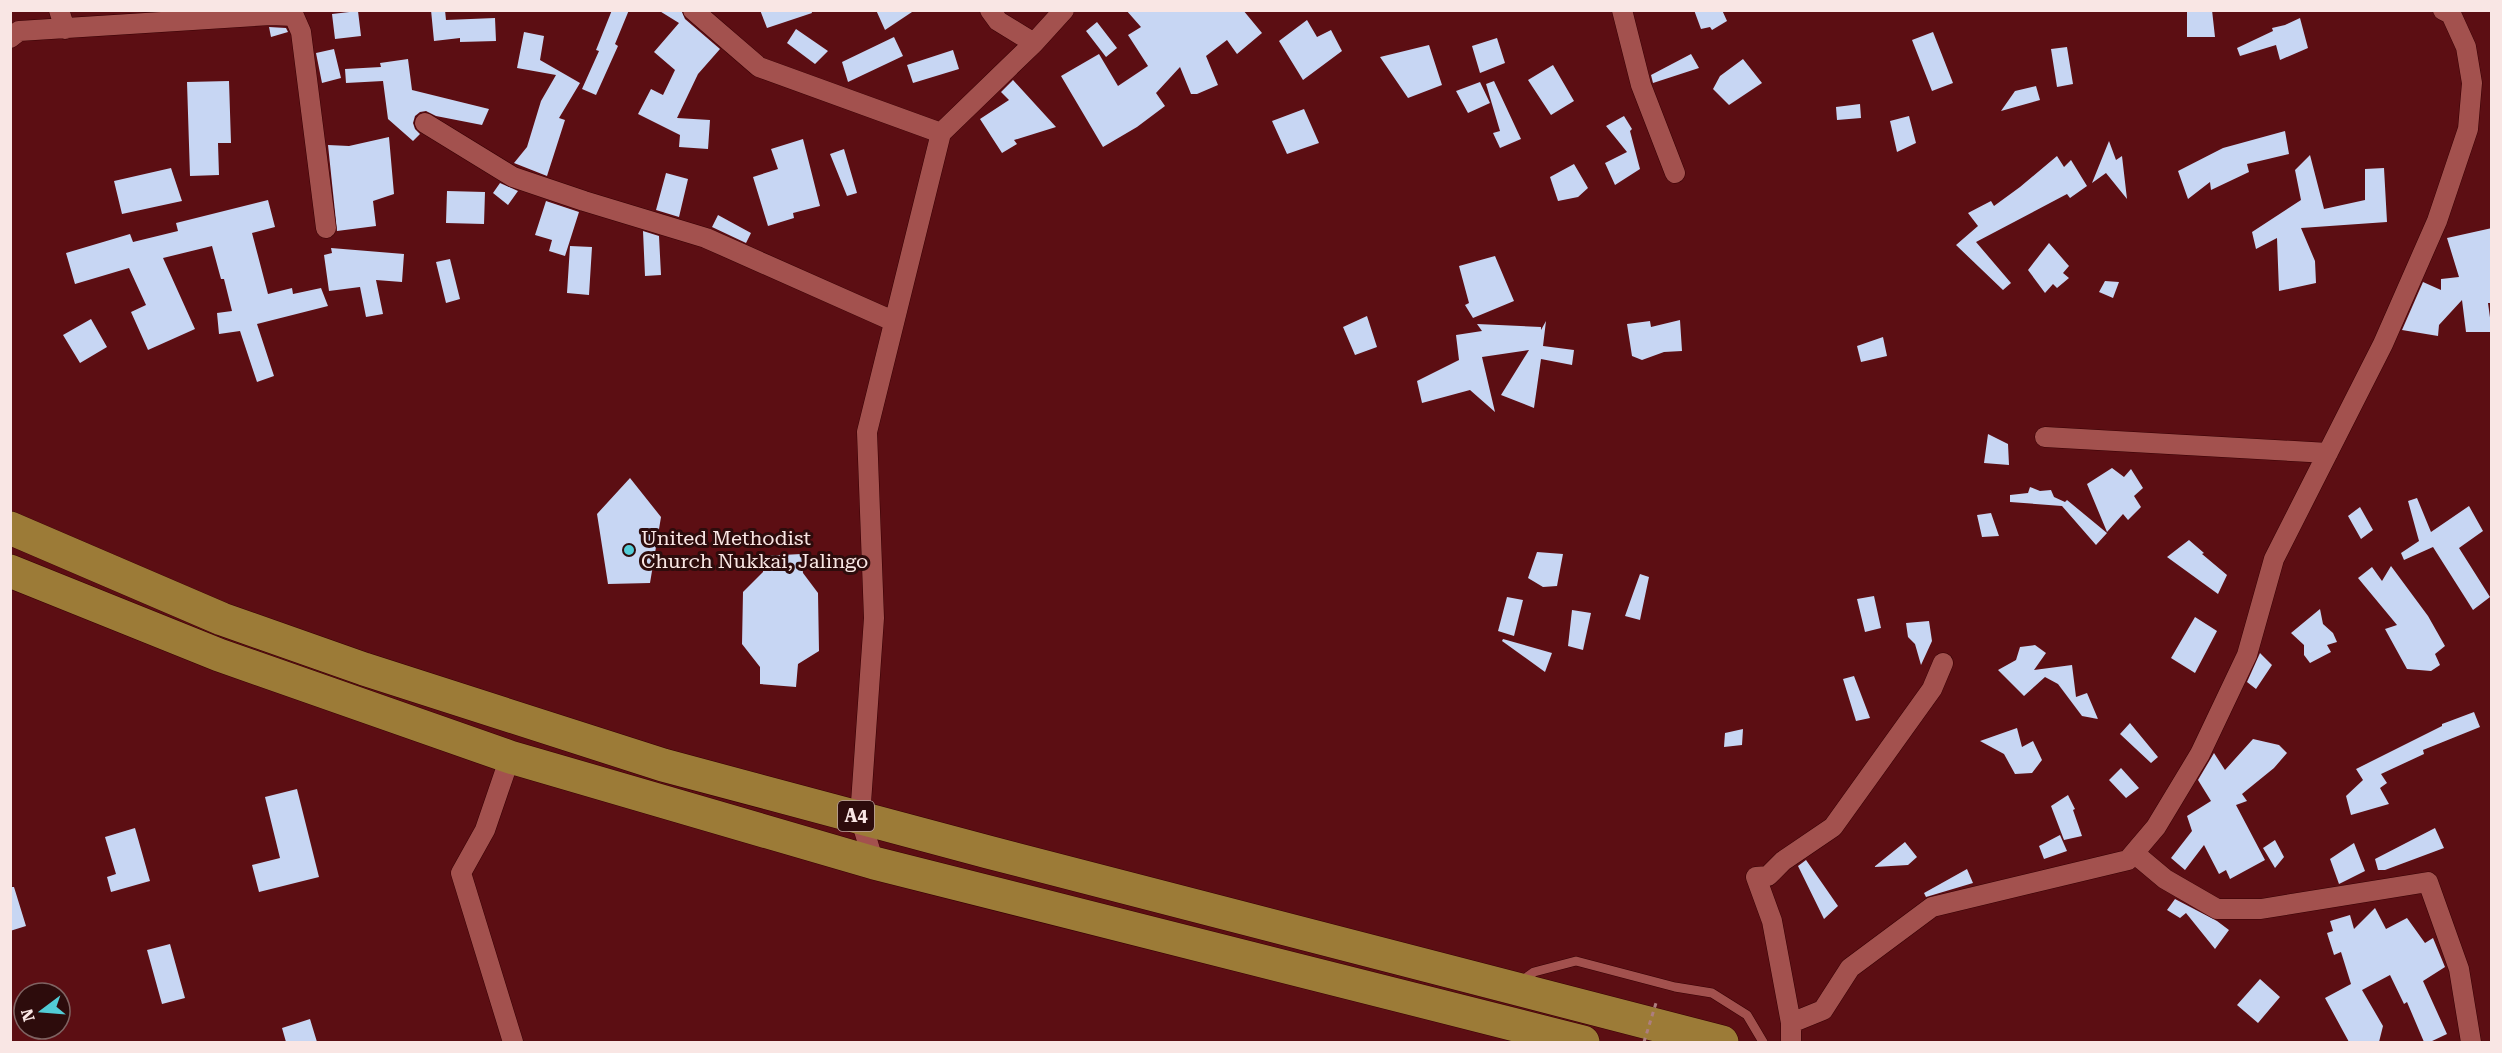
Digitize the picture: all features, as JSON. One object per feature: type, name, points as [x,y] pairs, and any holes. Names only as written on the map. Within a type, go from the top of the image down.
[{"type":"highway","name":"A4","points":[[10,528],[222,619],[364,669],[663,765],[1722,1042]]},
{"type":"highway","name":"A4","points":[[10,571],[219,655],[510,757],[874,862],[1513,1029],[1583,1042]]},
{"type":"street","points":[[693,10],[759,67],[941,133]]},
{"type":"street","points":[[990,10],[998,21],[1034,43]]},
{"type":"street","points":[[874,862],[860,817],[874,618],[867,432],[941,133],[1034,43],[1064,10]]},
{"type":"street","points":[[1622,10],[1641,85],[1675,173]]},
{"type":"street","points":[[1791,1023],[1822,1010],[1851,968],[1932,907],[2128,860],[2156,827],[2200,754],[2247,655],[2274,559],[2383,344],[2437,221],[2468,129],[2472,83],[2466,46],[2451,14],[2443,10]]},
{"type":"street","points":[[10,38],[20,31],[62,20],[270,13],[294,16],[301,32],[327,228]]},
{"type":"street","points":[[425,123],[513,177],[706,238],[893,321]]},
{"type":"street","points":[[2045,437],[2328,453]]},
{"type":"street","points":[[1791,1042],[1791,1023],[1772,921],[1756,877],[1768,876],[1783,861],[1833,827],[1932,689],[1943,663]]},
{"type":"street","points":[[510,757],[485,830],[461,873],[513,1042]]},
{"type":"street","points":[[2134,853],[2165,879],[2217,909],[2261,909],[2428,882],[2459,969],[2470,1042]]},
{"type":"lane","points":[[1511,988],[1534,972],[1576,961],[1675,987],[1712,993],[1747,1015],[1763,1042]]},
{"type":"path","points":[[1644,1042],[1656,1003]]},
{"type":"building","points":[[431,10],[445,10],[446,20],[495,18],[496,41],[460,42],[460,38],[434,41]]},
{"type":"building","points":[[612,10],[629,10],[615,44],[618,46],[596,95],[582,89],[599,51],[596,50]]},
{"type":"building","points":[[658,10],[681,10],[685,19],[720,49],[698,74],[677,118],[710,120],[708,149],[679,147],[680,135],[638,114],[651,89],[663,95],[675,70],[654,52],[679,23]]},
{"type":"building","points":[[760,10],[811,10],[812,13],[767,28]]},
{"type":"building","points":[[876,10],[915,10],[885,30]]},
{"type":"building","points":[[1126,10],[1243,10],[1262,33],[1237,54],[1227,40],[1206,56],[1218,85],[1197,94],[1191,94],[1180,67],[1156,93],[1165,106],[1137,127],[1103,147],[1061,76],[1099,54],[1118,86],[1148,66],[1128,35],[1141,27]]},
{"type":"building","points":[[1694,10],[1722,10],[1727,21],[1712,30],[1710,27],[1701,29]]},
{"type":"building","points":[[2187,10],[2212,10],[2215,37],[2187,37]]},
{"type":"building","points":[[358,11],[361,36],[335,39],[332,14]]},
{"type":"building","points":[[2300,18],[2308,48],[2280,60],[2276,45],[2240,56],[2237,48],[2273,31],[2272,28]]},
{"type":"building","points":[[1307,20],[1317,37],[1331,30],[1342,51],[1303,80],[1279,41]]},
{"type":"building","points":[[1097,22],[1117,48],[1106,57],[1086,31]]},
{"type":"building","points":[[269,27],[286,28],[288,32],[271,37]]},
{"type":"building","points":[[796,29],[828,51],[815,64],[787,43]]},
{"type":"building","points":[[524,32],[544,36],[540,60],[580,83],[559,118],[565,120],[547,176],[514,163],[527,147],[541,101],[556,75],[517,68]]},
{"type":"building","points":[[1933,32],[1953,83],[1932,91],[1912,40]]},
{"type":"building","points":[[894,37],[903,56],[848,82],[842,62]]},
{"type":"building","points":[[1497,38],[1505,63],[1480,73],[1472,46]]},
{"type":"building","points":[[1429,45],[1442,85],[1408,98],[1380,57]]},
{"type":"building","points":[[2067,47],[2073,84],[2057,87],[2051,49]]},
{"type":"building","points":[[334,49],[341,78],[322,83],[316,53]]},
{"type":"building","points":[[953,50],[959,69],[913,83],[907,65]]},
{"type":"building","points":[[1691,54],[1699,68],[1653,83],[1651,75]]},
{"type":"building","points":[[408,59],[412,90],[489,109],[482,125],[436,116],[426,111],[420,112],[415,116],[413,123],[420,134],[413,141],[388,119],[383,81],[346,83],[345,69],[381,67],[380,63]]},
{"type":"building","points":[[1743,59],[1762,83],[1729,105],[1713,89],[1720,76]]},
{"type":"building","points":[[1553,65],[1574,101],[1551,115],[1528,80]]},
{"type":"building","points":[[1013,80],[1056,127],[1014,140],[1017,144],[1002,153],[980,119],[1009,100],[1001,92]]},
{"type":"building","points":[[229,81],[231,143],[218,143],[219,175],[190,176],[187,82]]},
{"type":"building","points":[[1494,81],[1521,139],[1500,148],[1493,133],[1500,131],[1486,84]]},
{"type":"building","points":[[1480,82],[1490,103],[1468,113],[1456,91]]},
{"type":"building","points":[[2036,86],[2040,100],[2001,111],[2015,91]]},
{"type":"building","points":[[1860,104],[1861,118],[1837,120],[1836,107]]},
{"type":"building","points":[[1304,109],[1319,143],[1287,154],[1272,121]]},
{"type":"building","points":[[1624,116],[1632,129],[1630,131],[1640,169],[1615,185],[1605,163],[1627,152],[1606,126]]},
{"type":"building","points":[[1909,116],[1916,143],[1897,152],[1890,121]]},
{"type":"building","points":[[2285,131],[2289,154],[2247,164],[2249,172],[2211,190],[2210,182],[2188,199],[2178,171],[2223,148]]},
{"type":"building","points":[[389,137],[394,194],[373,201],[376,226],[337,231],[328,145],[349,146]]},
{"type":"building","points":[[803,139],[820,206],[793,213],[794,218],[768,226],[753,177],[778,169],[771,149]]},
{"type":"building","points":[[2109,141],[2116,160],[2122,156],[2127,199],[2106,173],[2092,183]]},
{"type":"building","points":[[844,149],[857,193],[847,196],[830,154]]},
{"type":"building","points":[[2310,155],[2324,209],[2365,200],[2365,169],[2384,168],[2387,222],[2301,228],[2315,261],[2316,283],[2279,291],[2277,238],[2256,249],[2252,232],[2301,200],[2295,170]]},
{"type":"building","points":[[2057,156],[2064,167],[2071,160],[2087,186],[2070,198],[2067,194],[1976,242],[2011,283],[2003,290],[1956,245],[1978,226],[1968,213],[1991,201],[1994,206]]},
{"type":"building","points":[[1574,164],[1588,188],[1578,197],[1558,201],[1550,177]]},
{"type":"building","points":[[171,168],[182,201],[122,214],[114,181]]},
{"type":"building","points":[[666,173],[688,179],[679,217],[656,210]]},
{"type":"building","points":[[500,183],[518,191],[508,205],[493,193]]},
{"type":"building","points":[[447,191],[485,192],[484,224],[446,223]]},
{"type":"building","points":[[268,200],[275,227],[252,233],[268,294],[292,288],[293,294],[321,288],[328,306],[257,324],[274,376],[257,382],[240,331],[219,334],[217,313],[232,311],[212,246],[163,258],[195,329],[148,350],[131,312],[146,305],[129,268],[75,284],[66,253],[130,234],[133,242],[178,231],[176,223]]},
{"type":"building","points":[[546,201],[579,212],[565,256],[549,251],[552,240],[535,235]]},
{"type":"building","points":[[718,215],[751,233],[746,243],[712,227]]},
{"type":"building","points":[[2492,228],[2492,303],[2488,303],[2492,332],[2466,332],[2462,300],[2439,325],[2438,336],[2402,330],[2423,282],[2441,290],[2441,279],[2459,277],[2447,238]]},
{"type":"building","points":[[643,231],[659,236],[661,275],[645,276]]},
{"type":"building","points":[[2049,243],[2069,266],[2063,273],[2069,278],[2057,288],[2053,284],[2045,293],[2028,270]]},
{"type":"building","points":[[570,246],[592,247],[589,295],[567,293]]},
{"type":"building","points":[[331,248],[404,254],[402,282],[376,280],[383,314],[366,317],[360,287],[329,291],[324,255],[332,253]]},
{"type":"building","points":[[1495,256],[1514,301],[1473,318],[1465,305],[1469,303],[1459,266]]},
{"type":"building","points":[[450,259],[460,299],[446,303],[436,262]]},
{"type":"building","points":[[2105,281],[2119,282],[2113,298],[2099,292]]},
{"type":"building","points":[[1367,316],[1377,347],[1355,355],[1343,327]]},
{"type":"building","points":[[91,319],[107,347],[80,363],[63,335]]},
{"type":"building","points":[[1680,320],[1682,351],[1664,352],[1642,360],[1632,356],[1627,324],[1650,321],[1651,327]]},
{"type":"building","points":[[1546,321],[1543,346],[1574,350],[1572,365],[1541,359],[1534,408],[1501,395],[1529,350],[1482,357],[1495,412],[1470,390],[1422,403],[1417,381],[1459,360],[1456,335],[1482,331],[1477,324],[1541,327],[1541,330]]},
{"type":"building","points":[[1883,337],[1887,356],[1861,362],[1857,346]]},
{"type":"building","points":[[1988,434],[2008,444],[2009,465],[1984,463]]},
{"type":"building","points":[[2112,468],[2124,477],[2131,469],[2143,488],[2134,496],[2141,507],[2128,520],[2123,514],[2107,532],[2087,484]]},
{"type":"building","name":"United Methodist Church Nukkai, Jalingo","points":[[630,478],[661,517],[650,583],[608,584],[597,514]]},
{"type":"building","points":[[2030,487],[2040,491],[2051,490],[2054,497],[2065,502],[2067,500],[2107,533],[2096,545],[2062,506],[2010,502],[2010,495],[2028,493]]},
{"type":"building","points":[[2417,498],[2431,532],[2469,506],[2483,531],[2459,548],[2490,597],[2473,610],[2433,547],[2404,560],[2401,553],[2419,541],[2408,501]]},
{"type":"building","points":[[2360,507],[2373,530],[2361,539],[2348,516]]},
{"type":"building","points":[[1991,513],[1999,536],[1982,537],[1977,515]]},
{"type":"building","points":[[2189,540],[2227,575],[2218,594],[2167,557]]},
{"type":"building","points":[[1537,552],[1563,554],[1557,586],[1543,587],[1528,578]]},
{"type":"building","points":[[801,554],[803,573],[818,593],[819,651],[798,664],[796,687],[760,684],[760,667],[742,644],[743,592],[763,572],[764,556]]},
{"type":"building","points":[[2391,566],[2428,616],[2445,646],[2435,654],[2440,665],[2431,671],[2407,669],[2385,629],[2397,625],[2358,578],[2372,567],[2382,581]]},
{"type":"building","points":[[1640,574],[1649,577],[1640,620],[1625,616]]},
{"type":"building","points":[[1874,596],[1881,628],[1865,632],[1857,599]]},
{"type":"building","points":[[1507,597],[1523,600],[1514,636],[1498,631]]},
{"type":"building","points":[[2320,609],[2323,624],[2333,633],[2337,642],[2327,645],[2331,652],[2310,663],[2304,655],[2304,645],[2291,633]]},
{"type":"building","points":[[1572,610],[1591,613],[1583,650],[1568,646]]},
{"type":"building","points":[[2195,617],[2217,631],[2195,673],[2171,658]]},
{"type":"building","points":[[1929,621],[1932,641],[1921,665],[1915,644],[1908,637],[1906,623]]},
{"type":"building","points":[[1503,639],[1552,653],[1545,672],[1502,641]]},
{"type":"building","points":[[2035,645],[2046,653],[2034,670],[2072,665],[2076,697],[2087,693],[2098,719],[2082,716],[2058,684],[2045,677],[2024,696],[1998,670],[2016,660],[2020,647]]},
{"type":"building","points":[[2260,653],[2272,665],[2256,689],[2247,682]]},
{"type":"building","points":[[1854,676],[1870,718],[1856,721],[1843,679]]},
{"type":"building","points":[[2474,712],[2480,727],[2423,750],[2424,754],[2381,774],[2387,783],[2380,788],[2389,804],[2351,815],[2346,796],[2363,780],[2356,769],[2442,724]]},
{"type":"building","points":[[2130,723],[2158,757],[2151,763],[2120,734]]},
{"type":"building","points":[[2017,728],[2022,747],[2033,741],[2042,760],[2032,773],[2015,774],[2004,754],[1980,741]]},
{"type":"building","points":[[1743,729],[1742,745],[1724,747],[1725,733]]},
{"type":"building","points":[[2253,739],[2279,745],[2287,753],[2274,768],[2242,794],[2247,801],[2236,805],[2265,860],[2230,879],[2226,870],[2219,874],[2204,845],[2185,870],[2171,858],[2192,831],[2187,816],[2211,801],[2198,780],[2214,753],[2225,770]]},
{"type":"building","points":[[2121,768],[2139,788],[2126,798],[2109,780]]},
{"type":"building","points":[[297,789],[319,877],[259,892],[252,865],[280,858],[265,797]]},
{"type":"building","points":[[2068,795],[2075,809],[2073,810],[2082,836],[2064,840],[2051,806]]},
{"type":"building","points":[[135,828],[150,881],[111,892],[107,877],[116,874],[105,837]]},
{"type":"building","points":[[2435,828],[2444,848],[2385,870],[2378,870],[2375,859]]},
{"type":"building","points":[[2060,835],[2067,851],[2044,859],[2039,846]]},
{"type":"building","points":[[2275,840],[2284,857],[2275,868],[2263,848]]},
{"type":"building","points":[[1905,842],[1917,857],[1908,865],[1874,867]]},
{"type":"building","points":[[2354,843],[2365,871],[2339,884],[2330,859]]},
{"type":"building","points":[[1806,860],[1838,906],[1824,919],[1798,866]]},
{"type":"building","points":[[1967,869],[1973,883],[1926,897],[1924,893]]},
{"type":"building","points":[[10,887],[14,887],[26,926],[10,931]]},
{"type":"building","points":[[2175,899],[2217,921],[2229,930],[2215,949],[2186,913],[2180,918],[2167,910]]},
{"type":"building","points":[[2375,908],[2386,929],[2407,918],[2425,943],[2433,938],[2445,967],[2423,981],[2447,1034],[2430,1042],[2424,1042],[2407,1002],[2404,1004],[2390,975],[2362,990],[2383,1026],[2379,1042],[2349,1042],[2325,998],[2351,984],[2341,952],[2334,955],[2327,933],[2333,931],[2330,921],[2350,915],[2354,929]]},
{"type":"building","points":[[170,944],[185,998],[162,1004],[147,950]]},
{"type":"building","points":[[2260,979],[2280,997],[2258,1023],[2237,1005]]},
{"type":"building","points":[[310,1019],[317,1042],[286,1042],[282,1028]]},
{"type":"place","name":"United Methodist Church Nukkai, Jalingo","points":[[629,550]]}]
